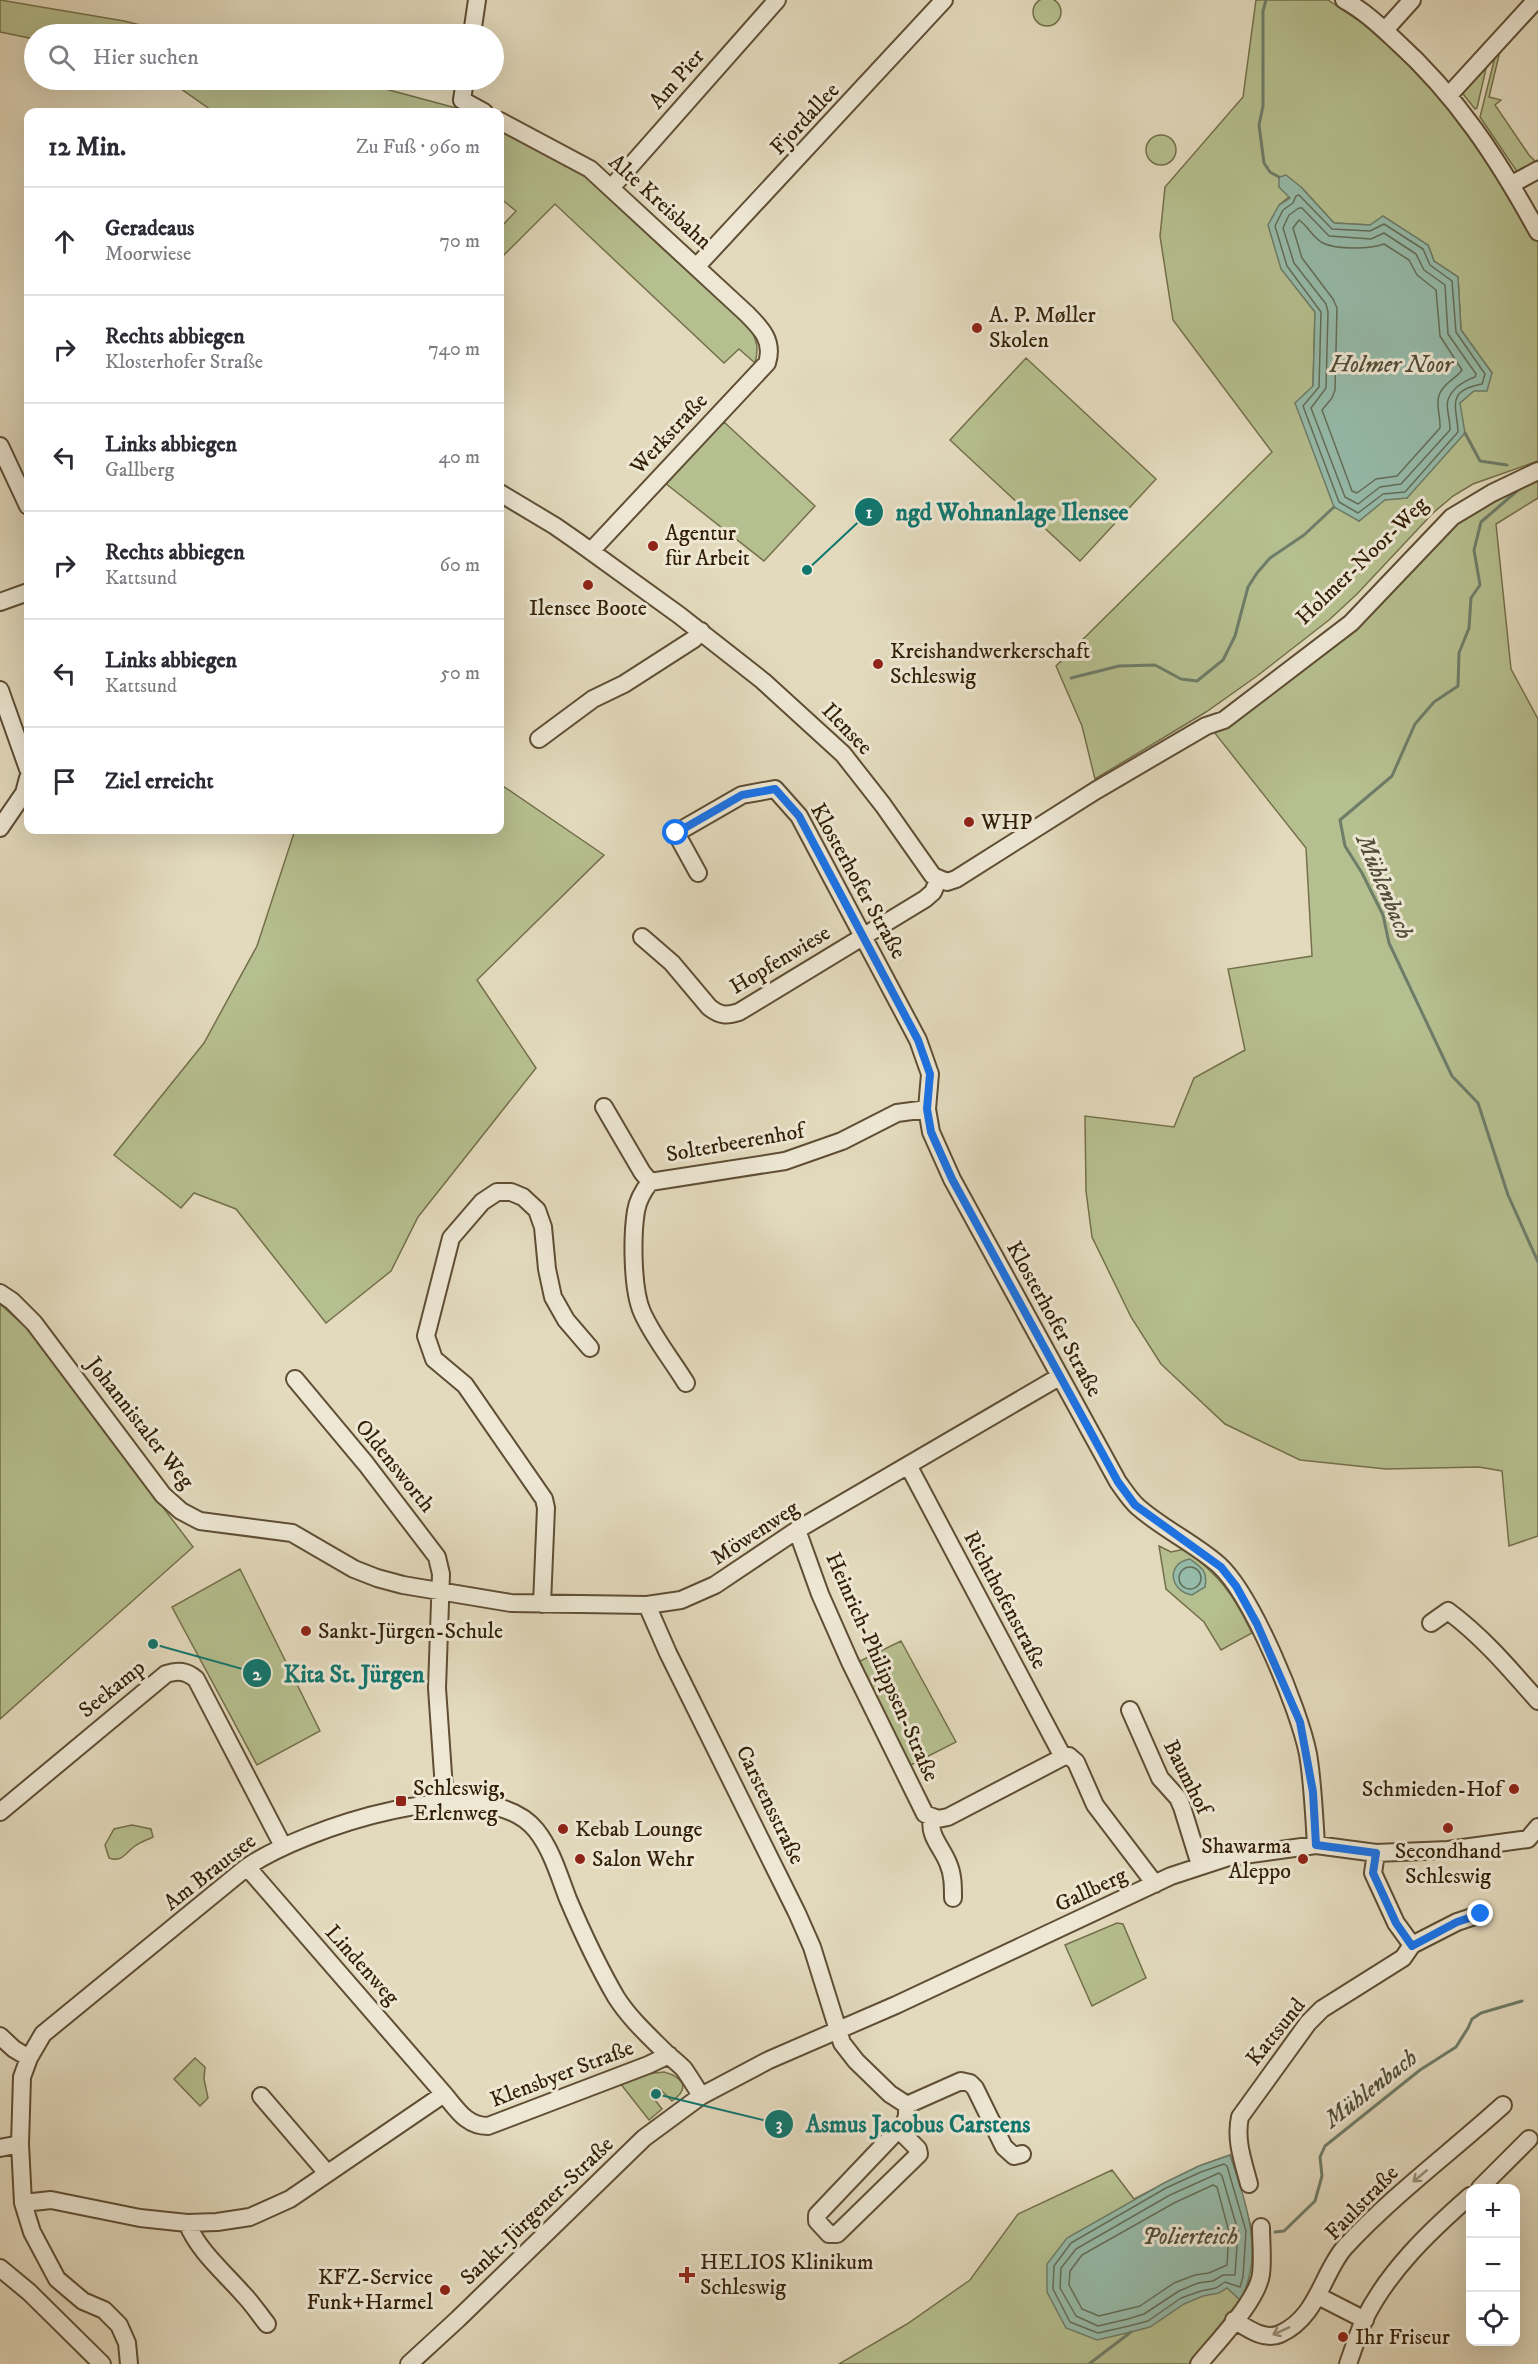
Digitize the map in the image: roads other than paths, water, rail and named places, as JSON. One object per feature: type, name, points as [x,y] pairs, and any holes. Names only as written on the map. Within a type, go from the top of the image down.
[{"type":"street","points":[[473,24],[477,0]]},
{"type":"street","name":"Am Pier","points":[[611,188],[777,0]]},
{"type":"street","name":"Fjordallee","points":[[697,266],[944,0]]},
{"type":"street","points":[[1344,0],[1385,30],[1450,94],[1512,184],[1538,232]]},
{"type":"street","points":[[1385,30],[1412,0]]},
{"type":"street","points":[[1450,94],[1536,0]]},
{"type":"street","points":[[464,90],[462,100],[477,108]]},
{"type":"street","name":"Alte Kreisbahn","points":[[504,123],[590,169],[697,266],[762,329],[769,343]]},
{"type":"street","points":[[1512,184],[1538,170]]},
{"type":"street","name":"Werkstraße","points":[[591,551],[767,363],[769,343]]},
{"type":"street","points":[[0,446],[24,497]]},
{"type":"street","name":"Holmer-Noor-Weg","points":[[938,880],[947,882],[956,879],[1095,791],[1206,726],[1223,709],[1332,627],[1458,499],[1516,474],[1535,472]]},
{"type":"street","name":"Ilensee","points":[[504,495],[591,551],[764,681],[843,754],[883,805],[927,870],[938,880]]},
{"type":"street","points":[[0,602],[24,593]]},
{"type":"street","points":[[539,739],[593,699],[634,677],[694,639],[700,631]]},
{"type":"street","points":[[0,690],[24,757]]},
{"type":"street","name":"Klosterhofer Straße","points":[[698,873],[676,833],[742,795],[775,789],[799,816],[918,1040],[930,1074],[927,1109],[931,1132],[952,1179],[1118,1482],[1135,1505],[1221,1567],[1236,1586],[1257,1624],[1300,1722],[1313,1792],[1316,1845]]},
{"type":"street","points":[[0,828],[24,793]]},
{"type":"street","points":[[864,936],[930,896],[938,880]]},
{"type":"street","name":"Hopfenwiese","points":[[642,937],[672,963],[709,1007],[717,1013],[728,1015],[740,1012],[864,936]]},
{"type":"street","name":"Solterbeerenhof","points":[[604,1107],[650,1182]]},
{"type":"street","name":"Solterbeerenhof","points":[[686,1383],[643,1314],[637,1297],[636,1210],[641,1193],[650,1182],[785,1161],[842,1141],[897,1113],[927,1109]]},
{"type":"street","points":[[542,1604],[546,1508],[544,1499],[465,1385],[434,1359],[426,1336],[451,1238],[482,1202],[497,1192],[511,1192],[523,1197],[537,1210],[543,1227],[547,1269],[553,1297],[566,1320],[590,1348]]},
{"type":"street","name":"Johannistaler Weg","points":[[0,1293],[12,1301],[33,1323],[163,1495],[181,1511],[200,1521],[292,1533],[354,1569],[377,1578],[441,1590]]},
{"type":"street","name":"Möwenweg","points":[[441,1590],[511,1603],[648,1605],[681,1600],[715,1585],[798,1530],[1059,1377]]},
{"type":"street","name":"Oldensworth","points":[[295,1379],[366,1464],[437,1557],[441,1574],[437,1688],[445,1803]]},
{"type":"street","name":"Richthofenstraße","points":[[908,1465],[1063,1757]]},
{"type":"street","name":"Heinrich-Philippsen-Straße","points":[[798,1530],[820,1594],[850,1662],[919,1805],[925,1814],[932,1818],[932,1833],[952,1875],[953,1898]]},
{"type":"street","name":"Carstensstraße","points":[[648,1605],[668,1653],[797,1912],[812,1947],[842,2043],[856,2061],[890,2094],[907,2105]]},
{"type":"street","points":[[1431,1623],[1448,1611],[1456,1616],[1493,1649],[1538,1701]]},
{"type":"street","name":"Seekamp","points":[[0,1812],[166,1674],[175,1671],[188,1673],[196,1679],[283,1846]]},
{"type":"street","name":"Baumhof","points":[[1130,1710],[1160,1778],[1178,1798],[1200,1865]]},
{"type":"street","points":[[932,1818],[948,1817],[1063,1757],[1069,1756],[1076,1762],[1095,1805],[1155,1884]]},
{"type":"street","name":"Am Brautsee","points":[[129,2364],[127,2343],[119,2325],[104,2310],[83,2301],[57,2279],[32,2232],[23,2203],[20,2144],[22,2077],[29,2058],[43,2034],[247,1867],[283,1846],[325,1829],[378,1814],[445,1803],[481,1802],[514,1812],[535,1828],[556,1867],[577,1917],[616,1996],[634,2022],[683,2068],[701,2096]]},
{"type":"street","name":"Gallberg","points":[[701,2096],[769,2060],[1200,1865],[1229,1857],[1316,1845],[1376,1853],[1448,1850],[1533,1833]]},
{"type":"street","points":[[1376,1853],[1373,1873],[1396,1923],[1412,1946]]},
{"type":"street","name":"Lindenweg","points":[[247,1867],[444,2094]]},
{"type":"street","name":"Kattsund","points":[[1249,2184],[1237,2131],[1240,2117],[1308,2023],[1322,2009],[1394,1965],[1412,1946],[1457,1922],[1481,1914]]},
{"type":"street","points":[[0,2036],[14,2049],[29,2058]]},
{"type":"street","name":"Klensbyer Straße","points":[[444,2094],[468,2122],[478,2126],[488,2126],[669,2055]]},
{"type":"street","points":[[901,2132],[907,2116],[907,2105],[961,2081],[970,2083],[975,2088],[1004,2147],[1014,2156],[1022,2154]]},
{"type":"street","points":[[23,2203],[51,2200],[140,2218],[187,2223],[217,2222],[250,2217],[280,2205],[444,2094]]},
{"type":"street","points":[[261,2096],[327,2174]]},
{"type":"street","name":"Sankt-Jürgener-Straße","points":[[410,2364],[644,2138],[701,2096]]},
{"type":"street","name":"Faulstraße","points":[[1234,2320],[1262,2336],[1279,2335],[1300,2320],[1318,2296],[1344,2249],[1416,2179],[1503,2105]]},
{"type":"street","points":[[901,2132],[918,2148],[919,2154],[837,2234],[829,2234],[817,2221],[817,2215],[895,2133],[901,2132]]},
{"type":"street","points":[[1484,2184],[1529,2139]]},
{"type":"street","points":[[0,2148],[20,2144]]},
{"type":"street","points":[[1348,2364],[1365,2320],[1398,2270],[1434,2228],[1466,2200]]},
{"type":"street","points":[[187,2223],[194,2240],[204,2253],[245,2296],[267,2324]]},
{"type":"street","points":[[1199,2364],[1256,2292],[1261,2274],[1261,2227]]},
{"type":"street","points":[[0,2268],[29,2292],[101,2362],[119,2352],[127,2343]]},
{"type":"street","points":[[1318,2296],[1365,2320]]},
{"type":"water","name":"Holmer Noor","points":[[1286,175],[1301,187],[1334,223],[1370,225],[1383,216],[1428,245],[1434,261],[1458,277],[1461,330],[1492,373],[1487,391],[1474,391],[1460,403],[1465,433],[1407,498],[1385,500],[1359,521],[1334,507],[1295,403],[1313,386],[1315,312],[1281,269],[1268,225],[1279,205],[1290,198],[1279,187],[1279,177]]},
{"type":"water","points":[[1190,1559],[1201,1568],[1206,1577],[1205,1587],[1192,1595],[1179,1588],[1173,1577],[1177,1566]]},
{"type":"water","name":"Polierteich","points":[[1230,2155],[1247,2209],[1252,2246],[1252,2265],[1248,2283],[1240,2300],[1227,2288],[1219,2293],[1203,2296],[1184,2304],[1150,2327],[1097,2340],[1066,2328],[1047,2292],[1047,2264],[1067,2238],[1164,2183],[1199,2166]]},
{"type":"waterway","points":[[1266,0],[1263,11],[1263,106],[1259,125],[1264,163],[1270,172],[1279,177]]},
{"type":"waterway","name":"Mühlenbach","points":[[1465,433],[1480,461],[1507,465]]},
{"type":"waterway","name":"Mühlenbach","points":[[1517,491],[1481,522],[1474,550],[1480,585],[1471,598],[1469,628],[1459,653],[1458,686],[1434,702],[1415,724],[1392,776],[1340,820],[1345,846],[1362,873],[1383,915],[1389,943],[1452,1076],[1478,1103],[1508,1195],[1538,1262]]},
{"type":"waterway","points":[[1071,678],[1119,666],[1155,665],[1181,679],[1197,681],[1223,660],[1235,636],[1248,587],[1257,573],[1270,558],[1304,535],[1334,507]]},
{"type":"waterway","name":"Mühlenbach","points":[[1275,2232],[1284,2231],[1315,2201],[1322,2176],[1320,2157],[1325,2146],[1420,2070],[1456,2047],[1472,2019],[1481,2013],[1522,2001]]},
{"type":"waterway","name":"Mühlenbach","points":[[1089,2364],[1131,2332]]},
{"type":"place","name":"A. P. Møller Skolen","points":[[977,328]]},
{"type":"place","name":"Agentur für Arbeit","points":[[653,546]]},
{"type":"place","name":"ngd Wohnanlage Ilensee","points":[[807,570]]},
{"type":"place","name":"Ilensee Boote","points":[[588,585]]},
{"type":"place","name":"Kreishandwerkerschaft Schleswig","points":[[878,664]]},
{"type":"place","name":"WHP","points":[[969,822]]},
{"type":"place","name":"Sankt-Jürgen-Schule","points":[[306,1631]]},
{"type":"place","name":"Kita St. Jürgen","points":[[153,1644]]},
{"type":"place","name":"Schmieden-Hof","points":[[1514,1789]]},
{"type":"place","name":"Schleswig, Erlenweg","points":[[401,1801]]},
{"type":"place","name":"Secondhand Schleswig","points":[[1448,1828]]},
{"type":"place","name":"Kebab Lounge","points":[[563,1829]]},
{"type":"place","name":"Salon Wehr","points":[[580,1859]]},
{"type":"place","name":"Shawarma Aleppo","points":[[1303,1859]]},
{"type":"place","name":"Asmus Jacobus Carstens","points":[[656,2094]]},
{"type":"place","name":"HELIOS Klinikum Schleswig","points":[[687,2275]]},
{"type":"place","name":"KFZ-Service Funk+Harmel","points":[[445,2290]]},
{"type":"place","name":"Ihr Friseur","points":[[1343,2337]]}]
